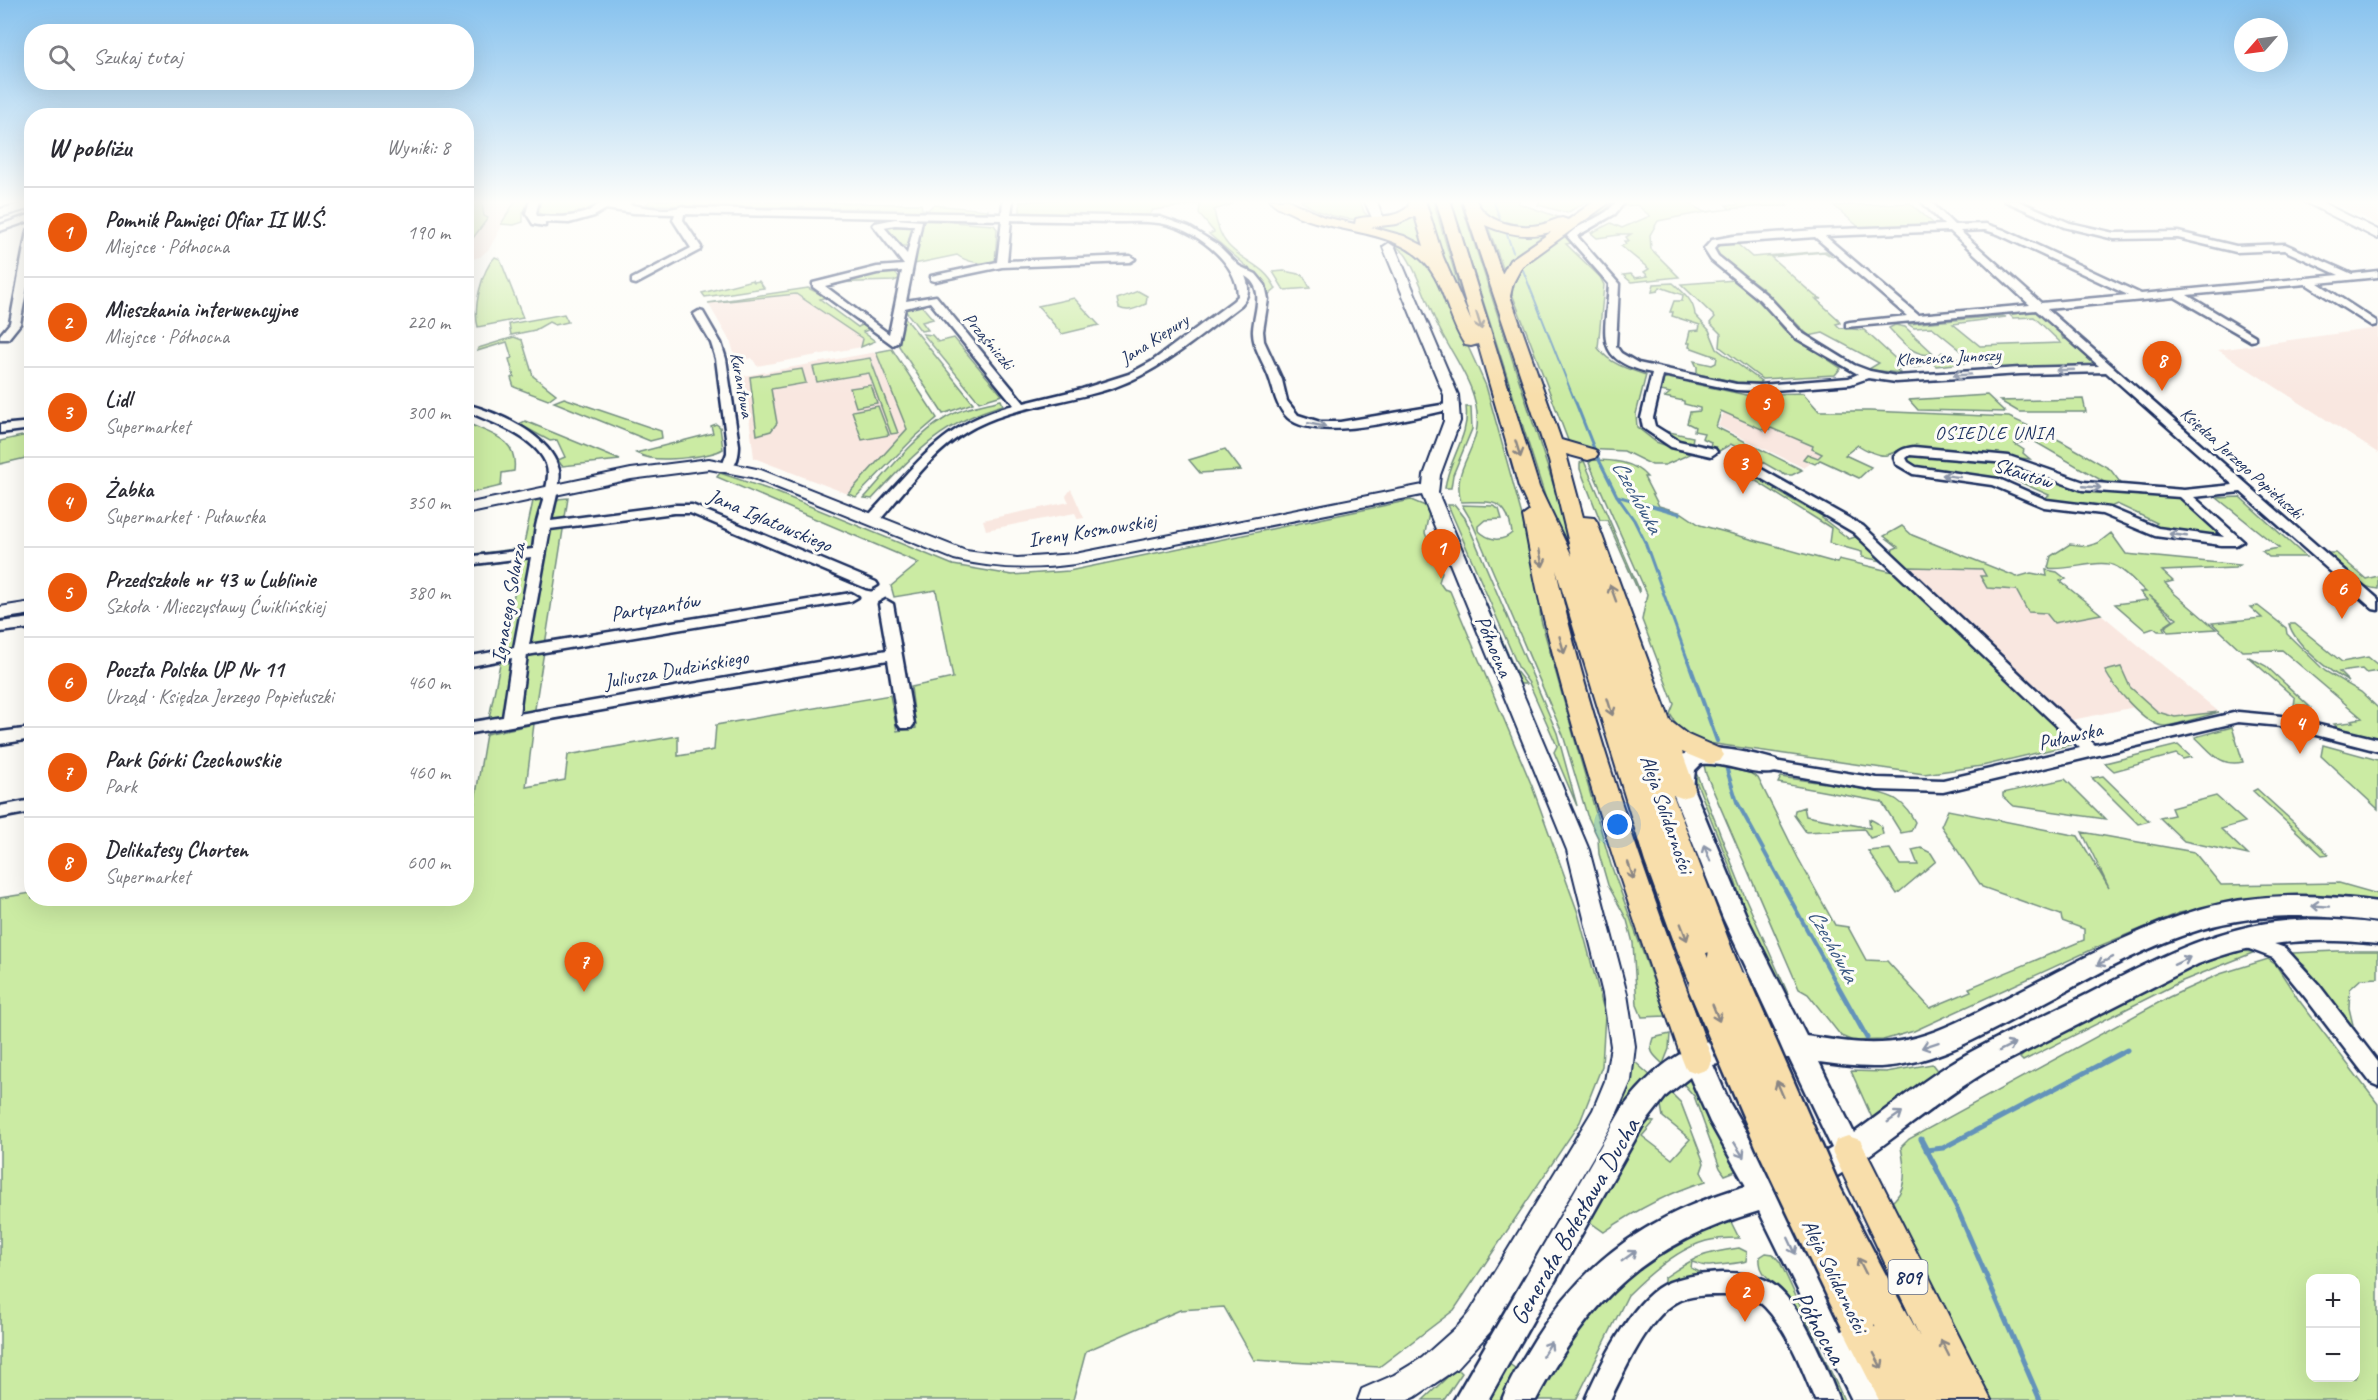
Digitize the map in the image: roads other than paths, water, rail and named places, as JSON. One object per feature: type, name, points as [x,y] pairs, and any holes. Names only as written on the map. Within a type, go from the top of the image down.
[{"type":"main road","points":[[1435,265],[1442,274]]},
{"type":"main road","points":[[1439,265],[1507,412]]},
{"type":"main road","name":"Aleja Solidarności","points":[[1463,265],[1529,486],[1551,532],[1572,586],[1662,871],[1708,958]]},
{"type":"main road","name":"Aleja Solidarności","points":[[1492,265],[1558,457],[1594,598],[1663,803],[1708,958],[1728,1044],[1784,1170],[1874,1320],[1934,1400]]},
{"type":"main road","points":[[1502,296],[1505,283],[1515,265]]},
{"type":"main road","points":[[1558,457],[1584,513],[1682,788],[1726,899],[1796,1046]]},
{"type":"main road","points":[[1529,486],[1536,534],[1556,622],[1596,762],[1631,872],[1697,1059],[1720,1116],[1766,1194],[1831,1328],[1870,1400]]},
{"type":"main road","points":[[1661,727],[1679,741],[1711,755],[1768,766]]},
{"type":"main road","points":[[1682,788],[1687,762],[1693,758],[1711,755]]},
{"type":"main road","name":"Generała Bolesława Ducha","points":[[1470,1400],[1632,1118],[1657,1086],[1677,1070],[1697,1059],[1728,1048],[1752,1044],[1796,1046],[1830,1053],[1865,1056],[1903,1052],[1931,1045],[2161,934],[2197,920],[2228,912],[2270,906],[2304,905],[2378,912]]},
{"type":"main road","name":"Generała Bolesława Ducha","points":[[1518,1400],[1566,1320],[1593,1287],[1623,1260],[1680,1225],[1804,1180],[1944,1083],[1985,1058],[2174,965],[2241,939],[2281,942],[2334,930],[2378,934]]},
{"type":"main road","name":"809","points":[[1796,1046],[1972,1400]]},
{"type":"main road","name":"Aleja Solidarności","points":[[1874,1320],[1899,1400]]},
{"type":"street","points":[[636,281],[666,265]]},
{"type":"street","points":[[935,278],[996,265]]},
{"type":"street","points":[[1233,265],[1252,276],[1260,285],[1263,299],[1258,331],[1259,341],[1276,380],[1276,389],[1281,402],[1294,417],[1319,426],[1340,426],[1453,406]]},
{"type":"street","points":[[1397,265],[1448,387],[1453,406],[1451,424],[1432,475],[1430,489]]},
{"type":"street","points":[[1596,265],[1614,284],[1611,341],[1613,351],[1634,366],[1752,389],[1851,381],[1867,374]]},
{"type":"street","name":"Klemensa Junoszy","points":[[1723,265],[1764,298],[1793,332],[1841,362],[1867,374],[1896,379],[2001,372],[2111,369]]},
{"type":"street","points":[[1854,265],[1916,319]]},
{"type":"street","name":"Księdza Jerzego Popiełuszki","points":[[1994,265],[2243,488],[2376,602]]},
{"type":"street","name":"Klemensa Junoszy","points":[[2072,265],[2140,297]]},
{"type":"street","points":[[2325,265],[2350,276]]},
{"type":"street","points":[[908,266],[893,342],[817,285],[877,270],[908,266]]},
{"type":"street","name":"Jana Kiepury","points":[[867,518],[939,446],[964,429],[1020,406],[1106,386],[1141,373],[1237,303],[1244,290],[1236,268]]},
{"type":"street","points":[[4,337],[15,322],[24,274]]},
{"type":"street","points":[[1850,325],[2378,274]]},
{"type":"street","points":[[2308,281],[2372,323]]},
{"type":"street","points":[[2176,294],[2251,338]]},
{"type":"street","name":"Prząśniczki","points":[[900,306],[932,298],[1020,406]]},
{"type":"street","name":"Kurantowa","points":[[699,314],[716,343],[721,359],[734,453],[728,466]]},
{"type":"street","points":[[1658,371],[1647,418],[1649,428],[1675,444],[1712,452]]},
{"type":"street","points":[[474,411],[529,435],[537,442],[549,486]]},
{"type":"street","points":[[0,429],[24,426]]},
{"type":"street","name":"Skautów","points":[[2184,494],[2236,541],[2155,532],[2105,511],[2044,503],[1995,482],[1913,470],[1902,464],[1900,457],[1906,452],[1914,452],[2002,459],[2024,464],[2082,486],[2184,494],[2243,488]]},
{"type":"street","name":"Ireny Kosmowskiej","points":[[474,505],[549,486],[693,465],[728,466],[754,473],[970,558],[1005,563],[1037,564],[1075,559],[1395,494],[1430,489]]},
{"type":"street","points":[[1756,470],[1858,529],[2093,752]]},
{"type":"street","name":"Ignacego Solarza","points":[[510,722],[549,486]]},
{"type":"street","name":"Północna","points":[[1373,1400],[1402,1388],[1435,1368],[1460,1346],[1480,1322],[1602,1118],[1615,1090],[1622,1052],[1615,993],[1578,850],[1430,489]]},
{"type":"street","name":"Jana Iglatowskiego","points":[[542,526],[674,509],[692,509],[871,585]]},
{"type":"street","points":[[474,560],[538,552]]},
{"type":"street","name":"Partyzantów","points":[[474,661],[851,597]]},
{"type":"street","points":[[886,604],[906,724]]},
{"type":"street","points":[[0,613],[24,609]]},
{"type":"street","points":[[0,627],[24,624]]},
{"type":"street","name":"Juliusza Dudzińskiego","points":[[474,728],[894,654]]},
{"type":"street","name":"Puławska","points":[[1768,766],[1868,784],[1927,786],[1973,780],[2238,717],[2305,726],[2378,745]]},
{"type":"street","points":[[0,738],[24,734]]},
{"type":"street","points":[[0,812],[24,808]]},
{"type":"street","points":[[2281,942],[2312,991],[2378,1077]]},
{"type":"street","name":"Północna","points":[[1597,1400],[1654,1305],[1669,1294],[1687,1288],[1740,1284],[1756,1286],[1774,1299],[1809,1360],[1827,1400]]},
{"type":"waterway","name":"Czechówka","points":[[1523,270],[1576,404]]},
{"type":"waterway","name":"Czechówka","points":[[1576,403],[1597,456],[1617,496]]},
{"type":"waterway","points":[[1617,496],[1680,514]]},
{"type":"waterway","name":"Czechówka","points":[[1617,496],[1634,520],[1645,542],[1688,661]]},
{"type":"waterway","name":"Czechówka","points":[[1688,660],[1717,741]]},
{"type":"waterway","name":"Czechówka","points":[[1727,770],[1737,802],[1839,988]]},
{"type":"waterway","name":"Czechówka","points":[[1838,986],[1867,1038]]},
{"type":"waterway","points":[[1927,1150],[1943,1148],[2127,1050]]},
{"type":"waterway","name":"Czechówka","points":[[1921,1139],[1927,1150]]},
{"type":"waterway","name":"Czechówka","points":[[1927,1150],[1956,1206],[2040,1400]]},
{"type":"place","name":"Delikatesy Chorten","points":[[2162,391]]},
{"type":"place","name":"Przedszkole nr 43 w Lublinie","points":[[1765,434]]},
{"type":"place","name":"Lidl","points":[[1743,494]]},
{"type":"place","name":"Pomnik Pamięci Ofiar II W.Ś.","points":[[1441,579]]},
{"type":"place","name":"Poczta Polska UP Nr 11","points":[[2342,619]]},
{"type":"place","name":"Żabka","points":[[2300,754]]},
{"type":"place","name":"Park Górki Czechowskie","points":[[584,992]]},
{"type":"place","name":"Mieszkania interwencyjne","points":[[1745,1322]]},
{"type":"district","name":"OSIEDLE UNIA","points":[[1995,433]]}]
